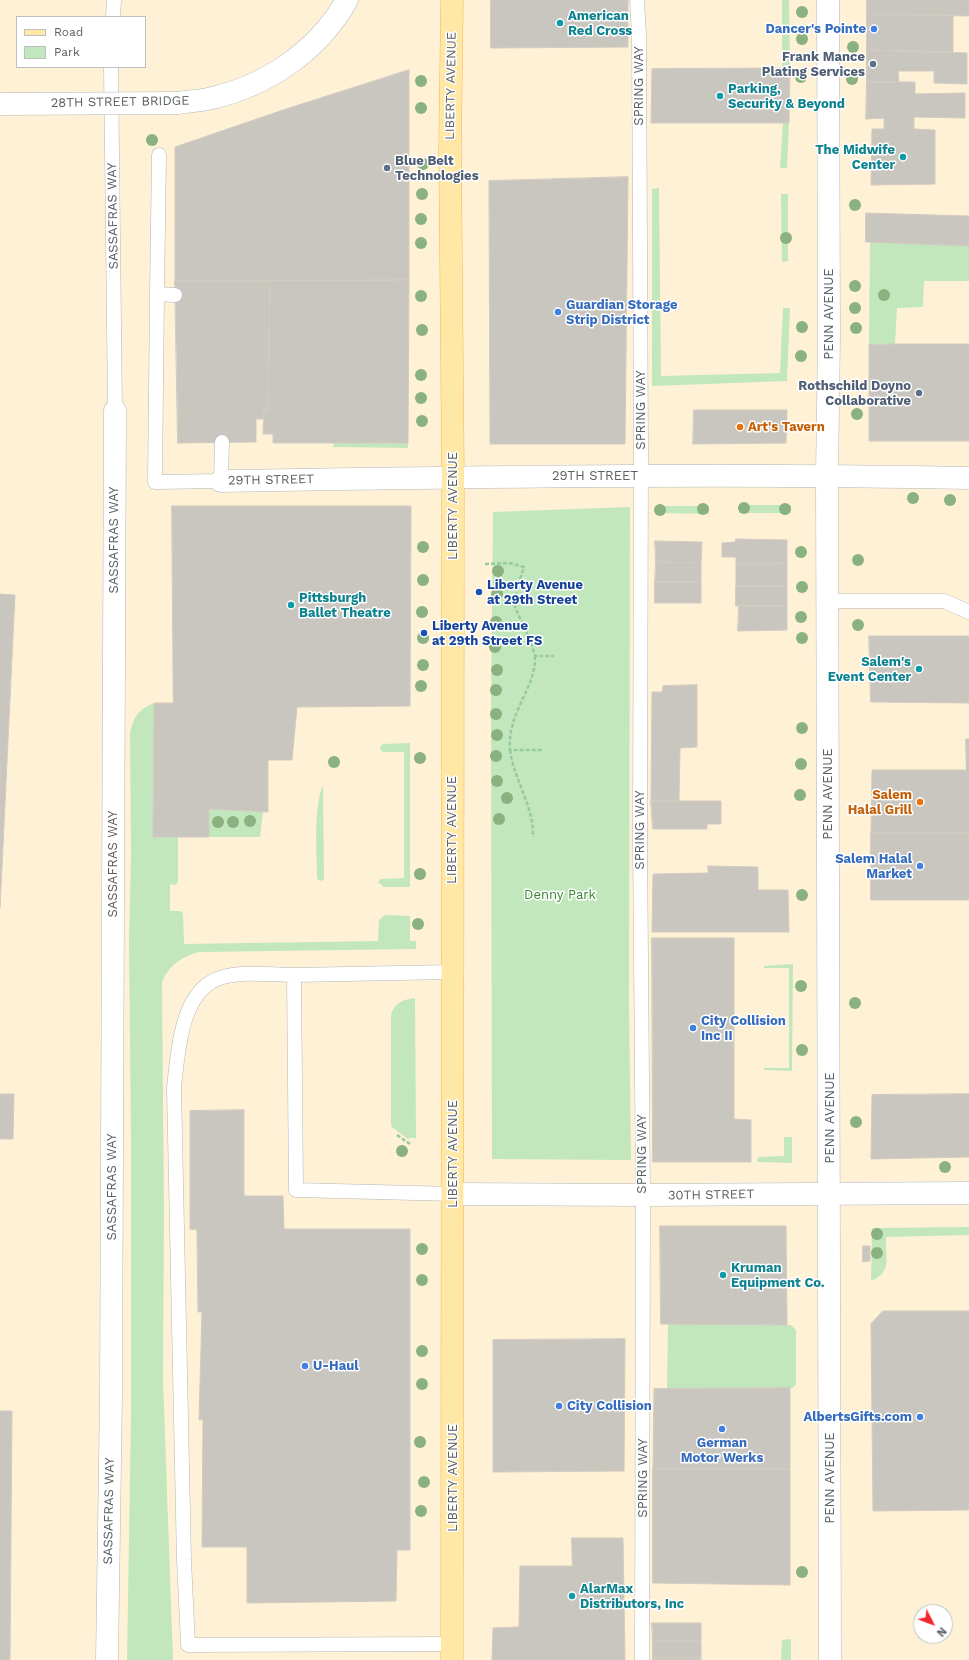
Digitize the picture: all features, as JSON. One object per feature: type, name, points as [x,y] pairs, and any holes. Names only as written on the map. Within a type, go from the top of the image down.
[{"type":"main road","name":"LIBERTY AVENUE","points":[[452,0],[450,148],[453,477],[452,972],[454,1194],[452,1652]]},
{"type":"street","name":"28TH STREET BRIDGE","points":[[0,104],[178,103],[211,98],[241,89],[268,77],[298,58],[325,31],[347,0]]},
{"type":"street","name":"PENN AVENUE","points":[[828,0],[829,336],[827,475],[830,1660]]},
{"type":"street","name":"SASSAFRAS WAY","points":[[107,1660],[111,1394],[115,411]]},
{"type":"street","name":"29TH STREET","points":[[221,481],[453,477],[827,475],[969,478]]},
{"type":"street","name":"30TH STREET","points":[[454,1194],[643,1195],[969,1193]]},
{"type":"lane","points":[[113,16],[114,0]]},
{"type":"lane","name":"SPRING WAY","points":[[637,0],[639,34],[641,476],[640,841],[643,1195],[642,1660]]},
{"type":"lane","name":"SASSAFRAS WAY","points":[[111,68],[115,411]]},
{"type":"lane","points":[[159,156],[155,482],[221,481],[222,442]]},
{"type":"lane","points":[[157,294],[175,294]]},
{"type":"lane","points":[[828,601],[944,600],[969,612]]},
{"type":"lane","points":[[452,972],[236,975],[222,977],[205,986],[194,999],[186,1018],[179,1046],[174,1088],[184,1560],[188,1644],[452,1652]]},
{"type":"lane","points":[[294,975],[296,1190],[454,1194]]},
{"type":"path","points":[[485,564],[509,563],[524,568],[516,588],[515,607],[532,645],[535,656],[534,672],[515,714],[511,731],[510,750],[512,761],[532,816],[533,837]]},
{"type":"path","points":[[535,656],[554,656]]},
{"type":"path","points":[[510,750],[543,750]]},
{"type":"path","points":[[397,1135],[410,1144]]},
{"type":"shaded area","points":[[0,0],[969,0],[969,1660],[0,1660]]},
{"type":"green space","points":[[782,0],[789,0],[790,68],[782,68]]},
{"type":"green space","points":[[783,122],[789,123],[787,168],[780,168]]},
{"type":"green space","points":[[659,188],[661,376],[780,373],[783,308],[790,308],[787,381],[652,386],[652,189]]},
{"type":"green space","points":[[781,194],[788,194],[788,261],[782,262]]},
{"type":"green space","points":[[870,242],[969,246],[969,281],[924,281],[923,307],[897,308],[895,344],[869,345]]},
{"type":"green space","points":[[334,443],[408,443],[408,448],[333,447]]},
{"type":"green space","points":[[739,505],[791,505],[791,513],[739,513]]},
{"type":"green space","points":[[657,506],[709,506],[709,514],[656,513]]},
{"type":"green space","name":"Denny Park","points":[[630,507],[629,1003],[631,1160],[492,1159],[491,709],[493,512]]},
{"type":"green space","points":[[154,703],[153,837],[178,837],[178,881],[176,885],[170,884],[170,911],[180,911],[183,913],[184,944],[378,941],[379,920],[385,915],[410,916],[410,941],[416,941],[416,949],[199,952],[187,956],[176,963],[164,977],[162,983],[164,1212],[163,1379],[173,1660],[127,1660],[131,1415],[129,942],[131,856],[130,733],[133,722],[140,711]]},
{"type":"green space","points":[[410,743],[410,887],[384,887],[378,882],[381,879],[404,878],[404,752],[383,752],[381,751],[380,747],[383,744]]},
{"type":"green space","points":[[323,784],[324,879],[321,881],[318,880],[317,877],[316,830],[318,807]]},
{"type":"green space","points":[[209,809],[263,812],[260,837],[209,837]]},
{"type":"green space","points":[[793,964],[792,1071],[764,1070],[764,1068],[789,1068],[789,968],[764,968],[764,966]]},
{"type":"green space","points":[[415,998],[416,1138],[409,1138],[409,1140],[392,1127],[391,1124],[391,1015],[394,1007],[400,1002]]},
{"type":"green space","points":[[784,1137],[792,1137],[792,1163],[757,1162],[758,1157],[784,1156]]},
{"type":"green space","points":[[969,1227],[969,1235],[886,1237],[887,1257],[885,1268],[878,1277],[871,1281],[872,1228]]},
{"type":"green space","points":[[668,1324],[791,1325],[796,1330],[796,1385],[792,1388],[667,1389]]},
{"type":"green space","points":[[791,1639],[791,1660],[781,1660],[782,1640]]},
{"type":"building","name":"American Red Cross","points":[[491,0],[628,0],[628,47],[491,48]]},
{"type":"building","points":[[867,0],[969,0],[969,16],[867,14]]},
{"type":"building","points":[[867,14],[953,15],[953,52],[867,50]]},
{"type":"building","points":[[867,50],[967,53],[967,84],[934,83],[934,71],[898,71],[899,82],[867,82]]},
{"type":"building","name":"Parking, Security & Beyond","points":[[790,68],[789,123],[651,123],[652,69]]},
{"type":"building","points":[[409,70],[409,280],[175,281],[175,147],[283,110]]},
{"type":"building","name":"The Midwife Center","points":[[867,82],[915,82],[915,94],[965,93],[965,118],[914,117],[914,129],[935,130],[935,184],[871,185],[872,129],[884,129],[884,118],[866,119]]},
{"type":"building","name":"Guardian Storage Strip District","points":[[628,177],[625,444],[490,444],[489,181]]},
{"type":"building","points":[[866,213],[969,216],[969,246],[866,242]]},
{"type":"building","points":[[409,280],[408,443],[273,443],[273,434],[263,434],[264,410],[268,410],[270,281]]},
{"type":"building","points":[[175,281],[270,281],[268,410],[264,410],[263,419],[256,419],[256,442],[178,443]]},
{"type":"building","name":"Rothschild Doyno Collaborative","points":[[969,344],[969,441],[869,441],[869,345]]},
{"type":"building","name":"Art's Tavern","points":[[694,410],[787,410],[786,443],[693,444]]},
{"type":"building","name":"Pittsburgh Ballet Theatre","points":[[172,506],[411,506],[410,706],[297,707],[292,760],[268,760],[268,812],[209,809],[209,837],[153,837],[154,703],[173,703]]},
{"type":"building","points":[[736,539],[787,540],[787,563],[736,565],[736,557],[722,557],[722,543],[735,542]]},
{"type":"building","points":[[655,541],[702,542],[701,563],[656,562]]},
{"type":"building","points":[[656,562],[701,563],[701,582],[655,582]]},
{"type":"building","points":[[787,563],[787,586],[736,586],[736,565]]},
{"type":"building","points":[[655,582],[701,582],[701,603],[655,603]]},
{"type":"building","points":[[736,586],[787,586],[787,606],[736,606]]},
{"type":"building","points":[[0,594],[15,595],[0,908]]},
{"type":"building","points":[[739,606],[787,606],[787,630],[738,631]]},
{"type":"building","name":"Salem's Event Center","points":[[869,636],[969,636],[969,703],[871,702]]},
{"type":"building","points":[[697,685],[697,747],[680,748],[679,801],[651,801],[652,692],[662,692],[663,686]]},
{"type":"building","name":"Salem Halal Grill","points":[[966,739],[969,739],[969,833],[871,833],[872,770],[966,770]]},
{"type":"building","points":[[651,801],[721,801],[721,824],[707,824],[707,829],[653,829]]},
{"type":"building","name":"Salem Halal Market","points":[[871,833],[969,833],[969,900],[871,900]]},
{"type":"building","points":[[708,866],[758,867],[758,890],[788,890],[789,932],[652,932],[653,874],[708,873]]},
{"type":"building","name":"City Collision Inc II","points":[[652,938],[734,938],[734,1119],[751,1120],[751,1162],[653,1162]]},
{"type":"building","points":[[0,1094],[14,1094],[13,1139],[0,1139]]},
{"type":"building","points":[[969,1094],[969,1157],[871,1159],[872,1095]]},
{"type":"building","name":"U-Haul","points":[[244,1110],[244,1196],[283,1196],[284,1229],[410,1229],[410,1550],[397,1550],[396,1601],[247,1603],[247,1547],[202,1547],[203,1419],[199,1420],[202,1312],[198,1312],[197,1230],[190,1229],[190,1111]]},
{"type":"building","name":"Kruman Equipment Co.","points":[[660,1226],[786,1226],[787,1325],[661,1324]]},
{"type":"building","points":[[863,1246],[870,1246],[870,1261],[863,1262]]},
{"type":"building","name":"AlbertsGifts.com","points":[[883,1311],[969,1311],[969,1510],[873,1511],[871,1324]]},
{"type":"building","name":"City Collision","points":[[625,1339],[624,1471],[493,1472],[493,1340]]},
{"type":"building","name":"German Motor Werks","points":[[790,1388],[790,1469],[653,1469],[654,1389]]},
{"type":"building","points":[[0,1411],[12,1411],[10,1660],[0,1660]]},
{"type":"building","points":[[653,1469],[790,1469],[790,1585],[653,1583]]},
{"type":"building","name":"AlarMax Distributors, Inc","points":[[572,1538],[623,1538],[625,1660],[492,1660],[493,1628],[519,1627],[520,1566],[572,1566]]},
{"type":"building","points":[[652,1623],[701,1623],[701,1641],[653,1641]]},
{"type":"building","points":[[653,1641],[701,1641],[701,1658],[653,1658]]},
{"type":"building","points":[[653,1658],[701,1658],[701,1660],[653,1660]]},
{"type":"place","name":"American Red Cross","points":[[560,23]]},
{"type":"place","name":"Dancer's Pointe","points":[[874,29]]},
{"type":"place","name":"Frank Mance Plating Services","points":[[873,64]]},
{"type":"place","name":"Parking, Security & Beyond","points":[[720,96]]},
{"type":"place","name":"The Midwife Center","points":[[903,157]]},
{"type":"place","name":"Blue Belt Technologies","points":[[387,168]]},
{"type":"place","name":"Guardian Storage Strip District","points":[[558,312]]},
{"type":"place","name":"Rothschild Doyno Collaborative","points":[[919,393]]},
{"type":"place","name":"Art's Tavern","points":[[740,427]]},
{"type":"place","name":"Liberty Avenue at 29th Street","points":[[479,592]]},
{"type":"place","name":"Pittsburgh Ballet Theatre","points":[[291,605]]},
{"type":"place","name":"Liberty Avenue at 29th Street FS","points":[[424,633]]},
{"type":"place","name":"Salem's Event Center","points":[[919,669]]},
{"type":"place","name":"Salem Halal Grill","points":[[920,802]]},
{"type":"place","name":"Salem Halal Market","points":[[920,866]]},
{"type":"place","name":"City Collision Inc II","points":[[693,1028]]},
{"type":"place","name":"Kruman Equipment Co.","points":[[723,1275]]},
{"type":"place","name":"U-Haul","points":[[305,1366]]},
{"type":"place","name":"City Collision","points":[[559,1406]]},
{"type":"place","name":"AlbertsGifts.com","points":[[920,1417]]},
{"type":"place","name":"German Motor Werks","points":[[722,1429]]},
{"type":"place","name":"AlarMax Distributors, Inc","points":[[572,1596]]}]
